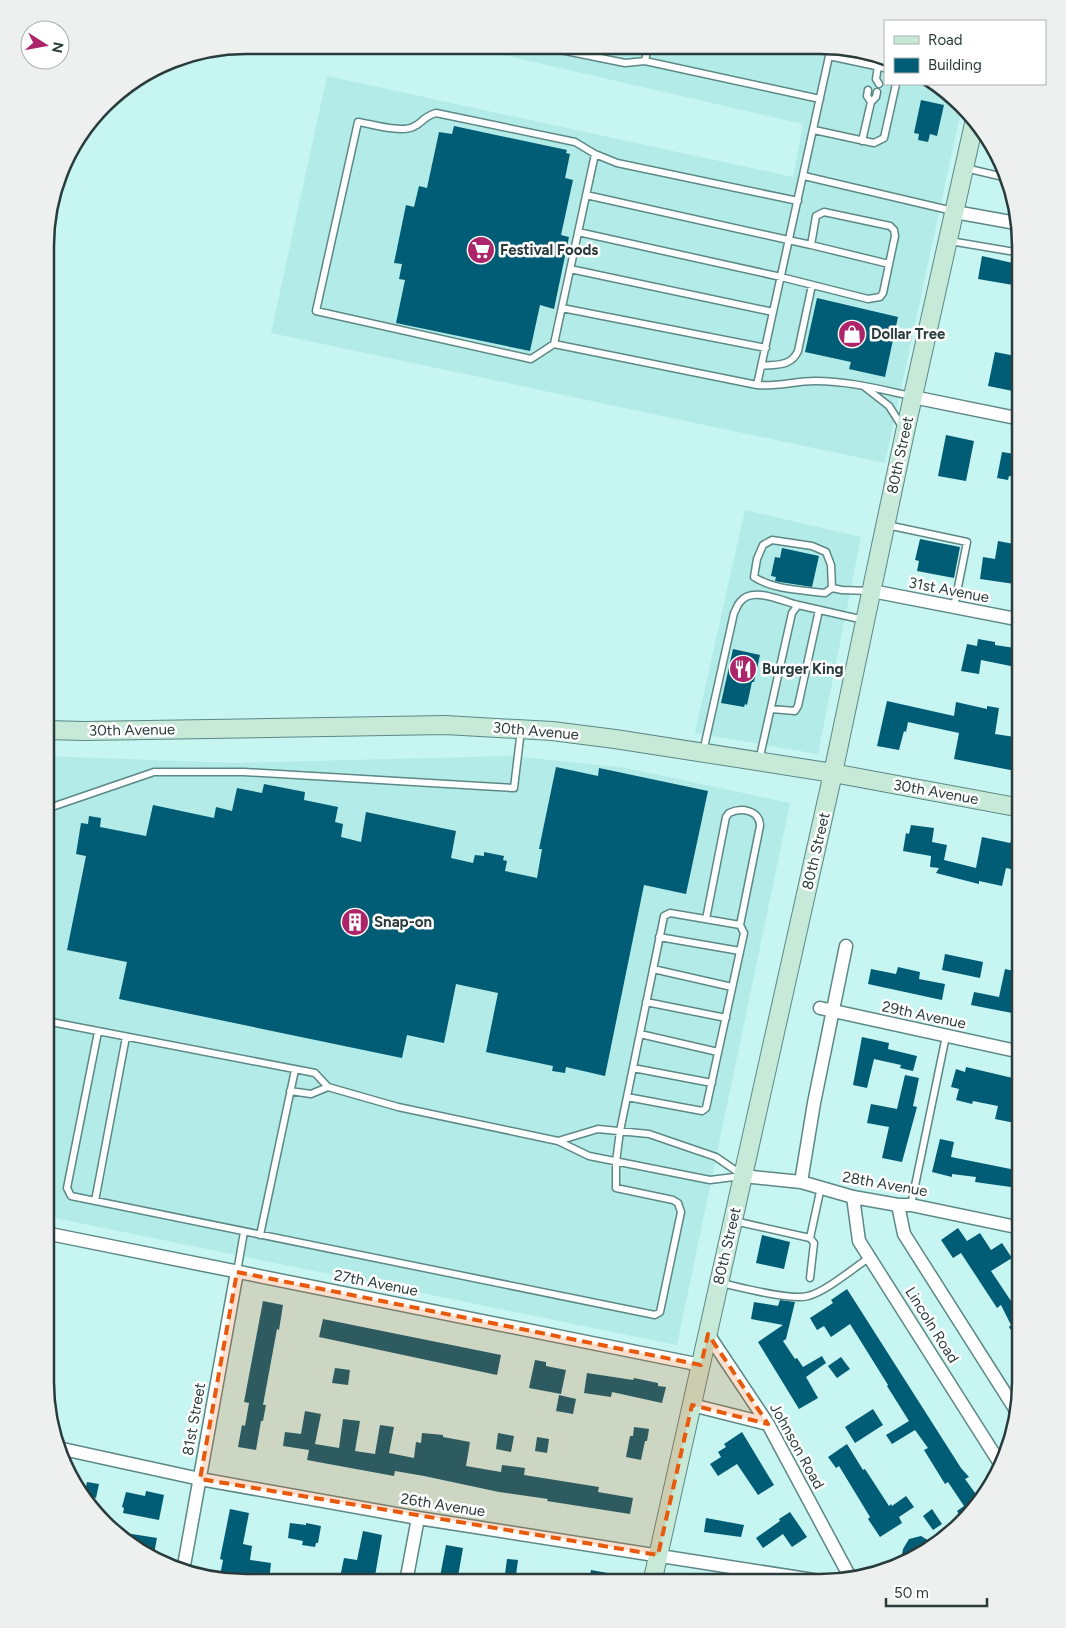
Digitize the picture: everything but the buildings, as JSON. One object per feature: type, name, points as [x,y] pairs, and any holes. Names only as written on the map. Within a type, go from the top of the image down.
[{"type":"street","name":"80th Street","points":[[654,1574],[833,773],[905,432],[973,129]]},
{"type":"street","points":[[955,212],[1011,222]]},
{"type":"street","points":[[913,397],[1012,417]]},
{"type":"street","name":"31st Avenue","points":[[872,591],[1012,618]]},
{"type":"street","name":"30th Avenue","points":[[54,730],[445,725],[552,731],[703,752],[833,773],[1012,806]]},
{"type":"street","points":[[801,1182],[814,1103],[846,946]]},
{"type":"street","name":"29th Avenue","points":[[820,1008],[1012,1050]]},
{"type":"street","name":"28th Avenue","points":[[743,1176],[801,1182],[853,1197],[905,1205],[1012,1226]]},
{"type":"street","name":"Lincoln Road","points":[[853,1197],[860,1242],[997,1458]]},
{"type":"street","name":"Lincoln Road","points":[[905,1205],[904,1234],[1011,1403]]},
{"type":"street","name":"27th Avenue","points":[[54,1235],[701,1364]]},
{"type":"street","name":"81st Street","points":[[184,1564],[237,1272]]},
{"type":"street","name":"Johnson Road","points":[[708,1334],[768,1424],[848,1573]]},
{"type":"street","points":[[692,1405],[768,1424]]},
{"type":"street","name":"26th Avenue","points":[[66,1450],[200,1479],[418,1518],[776,1574]]},
{"type":"street","points":[[408,1574],[418,1518]]},
{"type":"lane","points":[[581,54],[625,63],[645,61],[820,99]]},
{"type":"lane","points":[[645,61],[646,54]]},
{"type":"lane","points":[[757,386],[829,56],[881,67],[875,82]]},
{"type":"lane","points":[[814,130],[874,143],[884,138],[896,85]]},
{"type":"lane","points":[[868,90],[867,96],[871,102]]},
{"type":"lane","points":[[862,141],[871,102],[876,97],[877,92]]},
{"type":"lane","points":[[595,154],[554,344],[532,359],[316,312],[358,122],[404,130],[414,127],[426,116],[436,113],[575,142],[595,154],[617,163],[798,201]]},
{"type":"lane","points":[[964,168],[999,176]]},
{"type":"lane","points":[[804,176],[955,212]]},
{"type":"lane","points":[[586,195],[889,264]]},
{"type":"lane","points":[[578,232],[781,277],[868,299],[880,298],[883,292],[895,236],[894,230],[890,226],[824,212],[816,216],[811,245]]},
{"type":"lane","points":[[948,241],[1012,252]]},
{"type":"lane","points":[[570,269],[773,312]]},
{"type":"lane","points":[[761,366],[788,363],[794,359],[798,351],[812,285]]},
{"type":"lane","points":[[562,308],[766,348]]},
{"type":"lane","points":[[554,344],[757,386],[770,387],[812,381],[838,381],[913,397]]},
{"type":"lane","points":[[863,386],[889,406],[905,432]]},
{"type":"lane","points":[[886,524],[967,542],[954,607]]},
{"type":"lane","points":[[832,588],[831,565],[826,552],[812,546],[772,540],[763,545],[754,577],[760,581],[786,588],[825,593],[832,588],[872,591]]},
{"type":"lane","points":[[703,752],[734,613],[740,602],[746,597],[757,594],[865,620]]},
{"type":"lane","points":[[759,762],[792,613],[798,605]]},
{"type":"lane","points":[[770,709],[795,711],[798,706],[818,610]]},
{"type":"lane","points":[[54,806],[154,772],[244,772],[514,788],[521,729]]},
{"type":"lane","points":[[627,1098],[702,1111],[706,1108],[744,933],[740,925],[760,826],[760,820],[753,812],[739,810],[729,812],[726,817],[706,919]]},
{"type":"lane","points":[[98,1032],[67,1188],[71,1196],[652,1316],[660,1312],[681,1212],[680,1207],[673,1200],[616,1188],[616,1162],[620,1131],[659,937],[664,916],[667,913],[740,925]]},
{"type":"lane","points":[[659,937],[740,951]]},
{"type":"lane","points":[[653,969],[732,987]]},
{"type":"lane","points":[[646,1002],[726,1018]]},
{"type":"lane","points":[[54,1024],[316,1073],[328,1087],[398,1107],[558,1141],[589,1156],[616,1162],[710,1180],[743,1176]]},
{"type":"lane","points":[[640,1034],[718,1052]]},
{"type":"lane","points":[[905,1205],[946,1036]]},
{"type":"lane","points":[[95,1201],[126,1037]]},
{"type":"lane","points":[[633,1068],[712,1083]]},
{"type":"lane","points":[[260,1235],[295,1070]]},
{"type":"lane","points":[[290,1091],[310,1094],[328,1087]]},
{"type":"lane","points":[[558,1141],[598,1129],[649,1134],[712,1155],[743,1176]]},
{"type":"lane","points":[[810,1238],[821,1188]]},
{"type":"lane","points":[[733,1221],[810,1238],[814,1243],[810,1278]]},
{"type":"lane","points":[[237,1272],[244,1232]]},
{"type":"lane","points":[[719,1282],[788,1296],[808,1297],[824,1289],[870,1257]]},
{"type":"highlighted area","points":[[237,1272],[701,1365],[708,1334],[768,1424],[692,1405],[658,1555],[200,1479]]},
{"type":"shaded area","points":[[499,54],[846,55],[884,65],[884,85],[925,85],[947,101],[960,114],[885,463],[271,333],[327,76],[793,177],[803,124]]},
{"type":"shaded area","points":[[745,510],[861,537],[818,754],[695,733]]},
{"type":"shaded area","points":[[54,756],[232,763],[513,756],[626,768],[790,803],[677,1345],[54,1218]]},
{"type":"place","name":"Festival Foods","points":[[481,250]]},
{"type":"place","name":"Dollar Tree","points":[[852,334]]},
{"type":"place","name":"Burger King","points":[[743,669]]},
{"type":"place","name":"Snap-on","points":[[355,922]]}]
